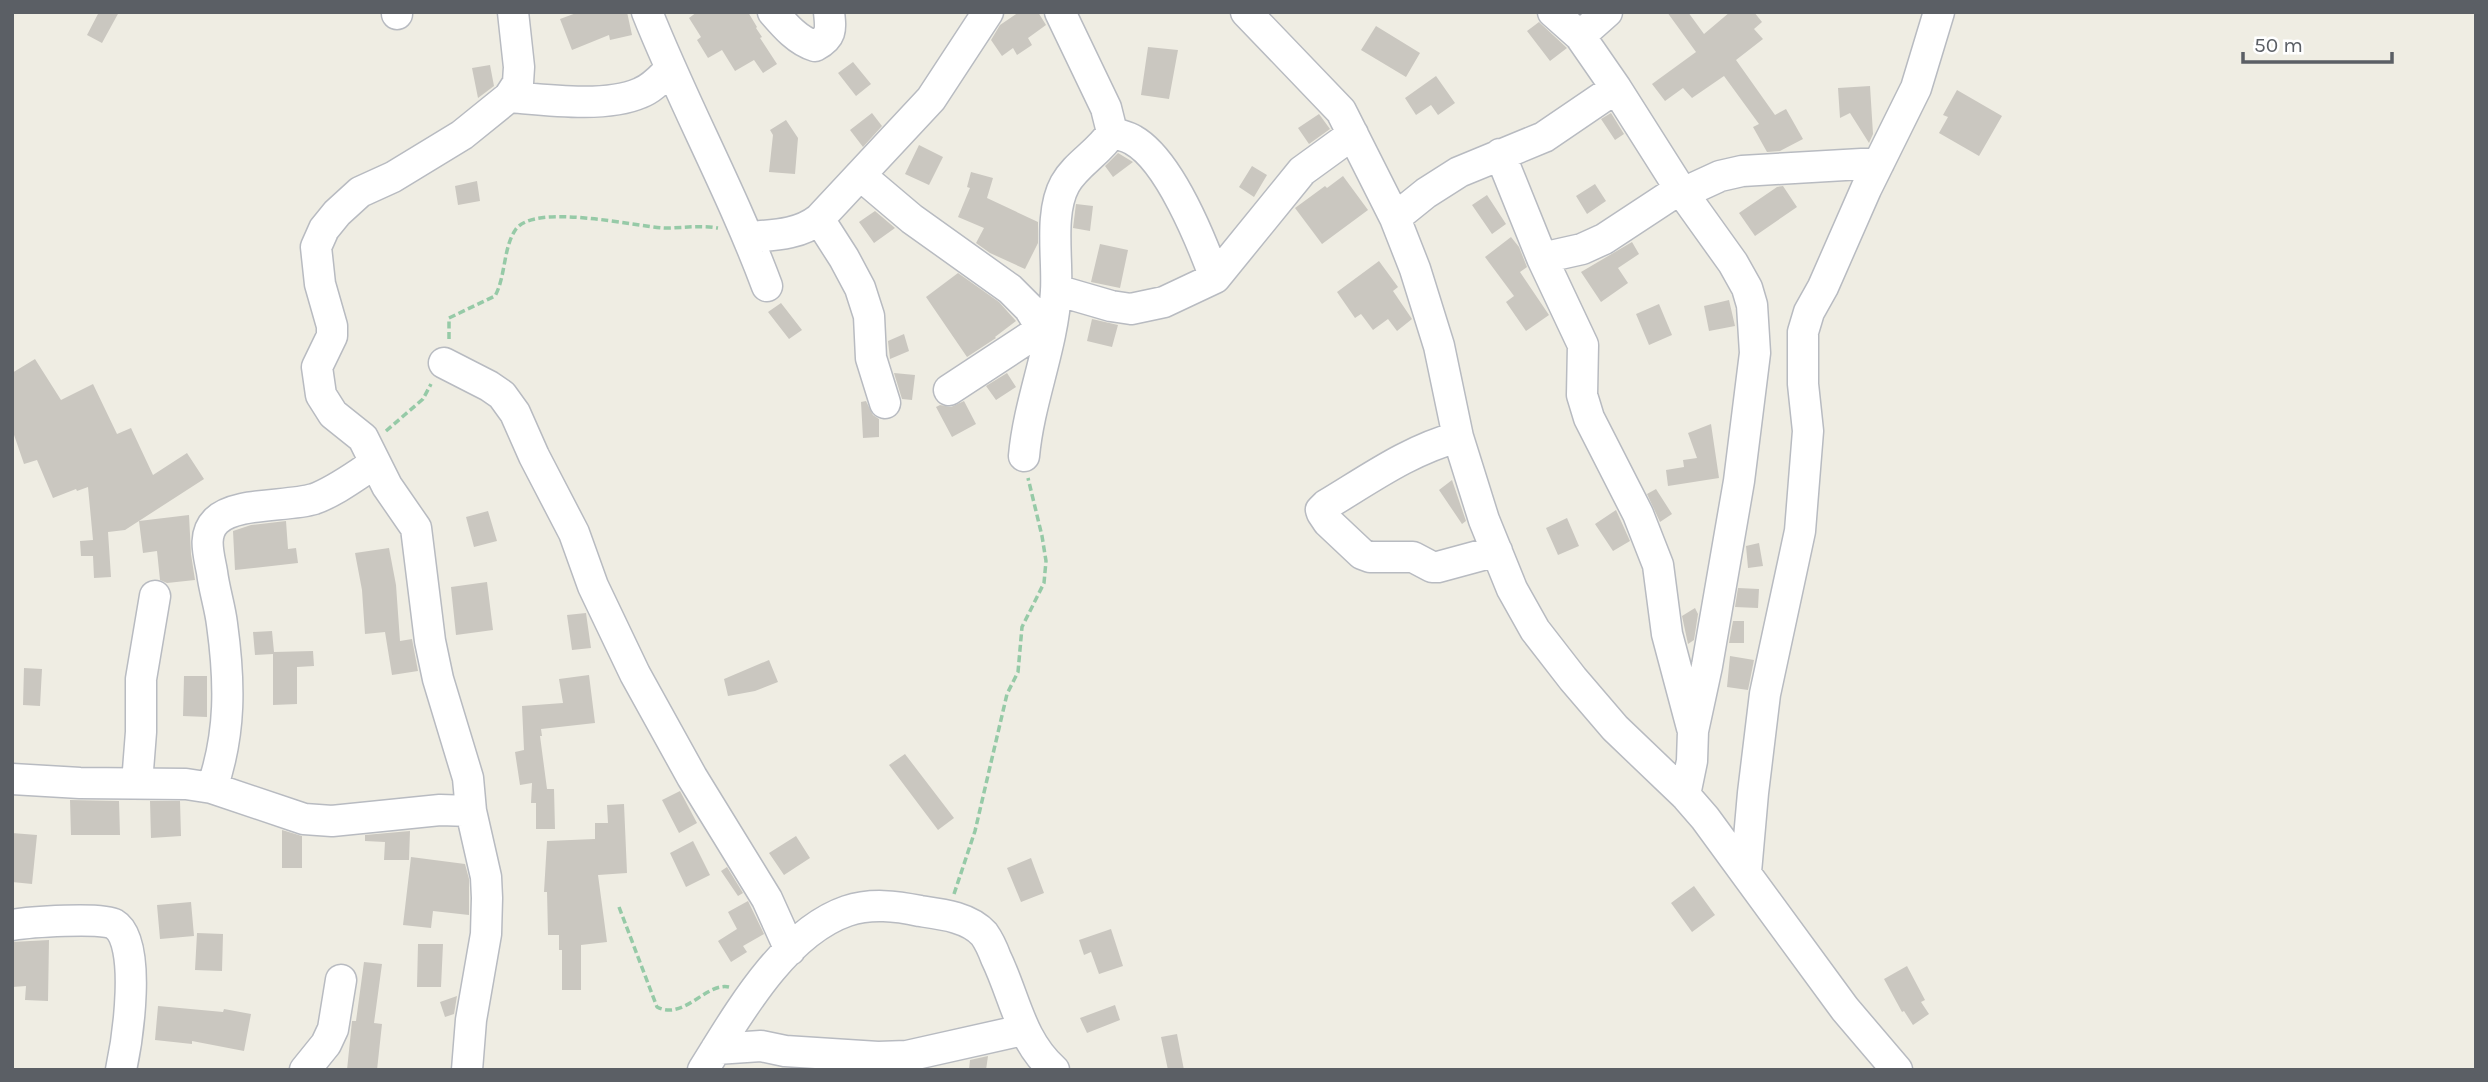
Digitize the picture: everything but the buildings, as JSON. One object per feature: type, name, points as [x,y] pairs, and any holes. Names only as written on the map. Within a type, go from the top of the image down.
[{"type":"street","points":[[467,1070],[471,1020],[486,934],[487,898],[486,877],[471,811],[468,778],[438,679],[430,641],[416,528],[363,438],[333,414],[321,396],[317,367],[332,336],[332,326],[320,284],[316,247],[324,229],[360,192],[393,177],[462,135],[509,97],[518,83],[519,67],[513,12]]},
{"type":"street","points":[[647,12],[670,69],[746,232],[766,286]]},
{"type":"street","points":[[773,12],[787,28],[807,44],[815,46],[825,41],[829,33],[828,12]]},
{"type":"street","points":[[746,232],[793,233],[820,219],[931,99],[988,12]]},
{"type":"street","points":[[1024,456],[1031,405],[1056,290],[1055,250],[1059,200],[1072,175],[1106,142],[1112,132],[1106,108],[1060,12]]},
{"type":"street","points":[[1247,12],[1341,111],[1395,218],[1415,269],[1439,346],[1458,437],[1484,520],[1512,589],[1535,630],[1615,728],[1685,795],[1746,872],[1845,1009],[1897,1070]]},
{"type":"street","points":[[1553,12],[1580,37],[1616,88],[1682,191],[1733,263],[1747,288],[1752,305],[1755,353],[1739,481],[1693,731],[1692,761],[1685,795]]},
{"type":"street","points":[[1580,37],[1607,12]]},
{"type":"street","points":[[1746,872],[1752,793],[1765,694],[1800,531],[1808,431],[1803,384],[1804,331],[1809,312],[1916,88],[1939,12]]},
{"type":"street","points":[[509,97],[590,101],[621,98],[639,94],[654,85],[670,69]]},
{"type":"street","points":[[1395,218],[1426,193],[1459,172],[1544,137],[1616,88]]},
{"type":"street","points":[[1112,132],[1133,139],[1157,164],[1191,217],[1215,278]]},
{"type":"street","points":[[1056,290],[1131,309],[1164,302],[1215,278],[1302,171],[1353,134]]},
{"type":"street","points":[[1500,154],[1542,258],[1583,345],[1582,395],[1589,418],[1638,514],[1658,565],[1667,634],[1693,731]]},
{"type":"street","points":[[1542,258],[1583,249],[1682,191],[1720,176],[1742,172],[1879,163]]},
{"type":"street","points":[[860,175],[912,219],[1010,289],[1028,308],[1045,334]]},
{"type":"street","points":[[820,219],[860,288],[869,316],[872,358],[885,403]]},
{"type":"street","points":[[949,390],[1045,334]]},
{"type":"street","points":[[444,363],[502,395],[515,413],[574,533],[593,586],[635,674],[692,777],[766,900],[790,950]]},
{"type":"street","points":[[1458,437],[1435,443],[1399,461],[1326,505],[1321,510],[1322,513],[1354,548],[1370,557],[1413,557],[1438,567],[1497,551]]},
{"type":"street","points":[[212,788],[222,760],[227,732],[228,700],[222,622],[206,539],[210,529],[217,520],[234,511],[293,505],[317,498],[337,488],[371,454]]},
{"type":"street","points":[[137,783],[141,679],[155,596]]},
{"type":"street","points":[[12,779],[186,784],[212,788],[313,820],[332,821],[440,810],[471,811]]},
{"type":"street","points":[[709,1059],[762,981],[790,950],[828,920],[847,911],[896,906],[974,925],[988,941],[1002,970],[1023,1030],[1034,1048],[1054,1070]]},
{"type":"street","points":[[12,925],[97,921],[114,924],[121,932],[129,955],[131,993],[127,1041],[121,1070]]},
{"type":"street","points":[[304,1070],[326,1044],[333,1029],[341,980]]},
{"type":"street","points":[[709,1059],[761,1046],[811,1053],[907,1056],[1023,1030]]},
{"type":"path","points":[[371,454],[382,434],[423,399],[444,363],[449,347],[449,318],[495,296],[515,230],[523,223],[537,217],[563,217],[663,228],[704,225],[746,232]]},
{"type":"path","points":[[948,917],[975,831],[1007,694],[1018,671],[1022,627],[1044,583],[1046,561],[1024,456]]},
{"type":"path","points":[[619,906],[657,1007],[662,1010],[683,1007],[724,986],[729,987],[734,1020]]},
{"type":"path","points":[[145,1070],[175,1070]]}]
